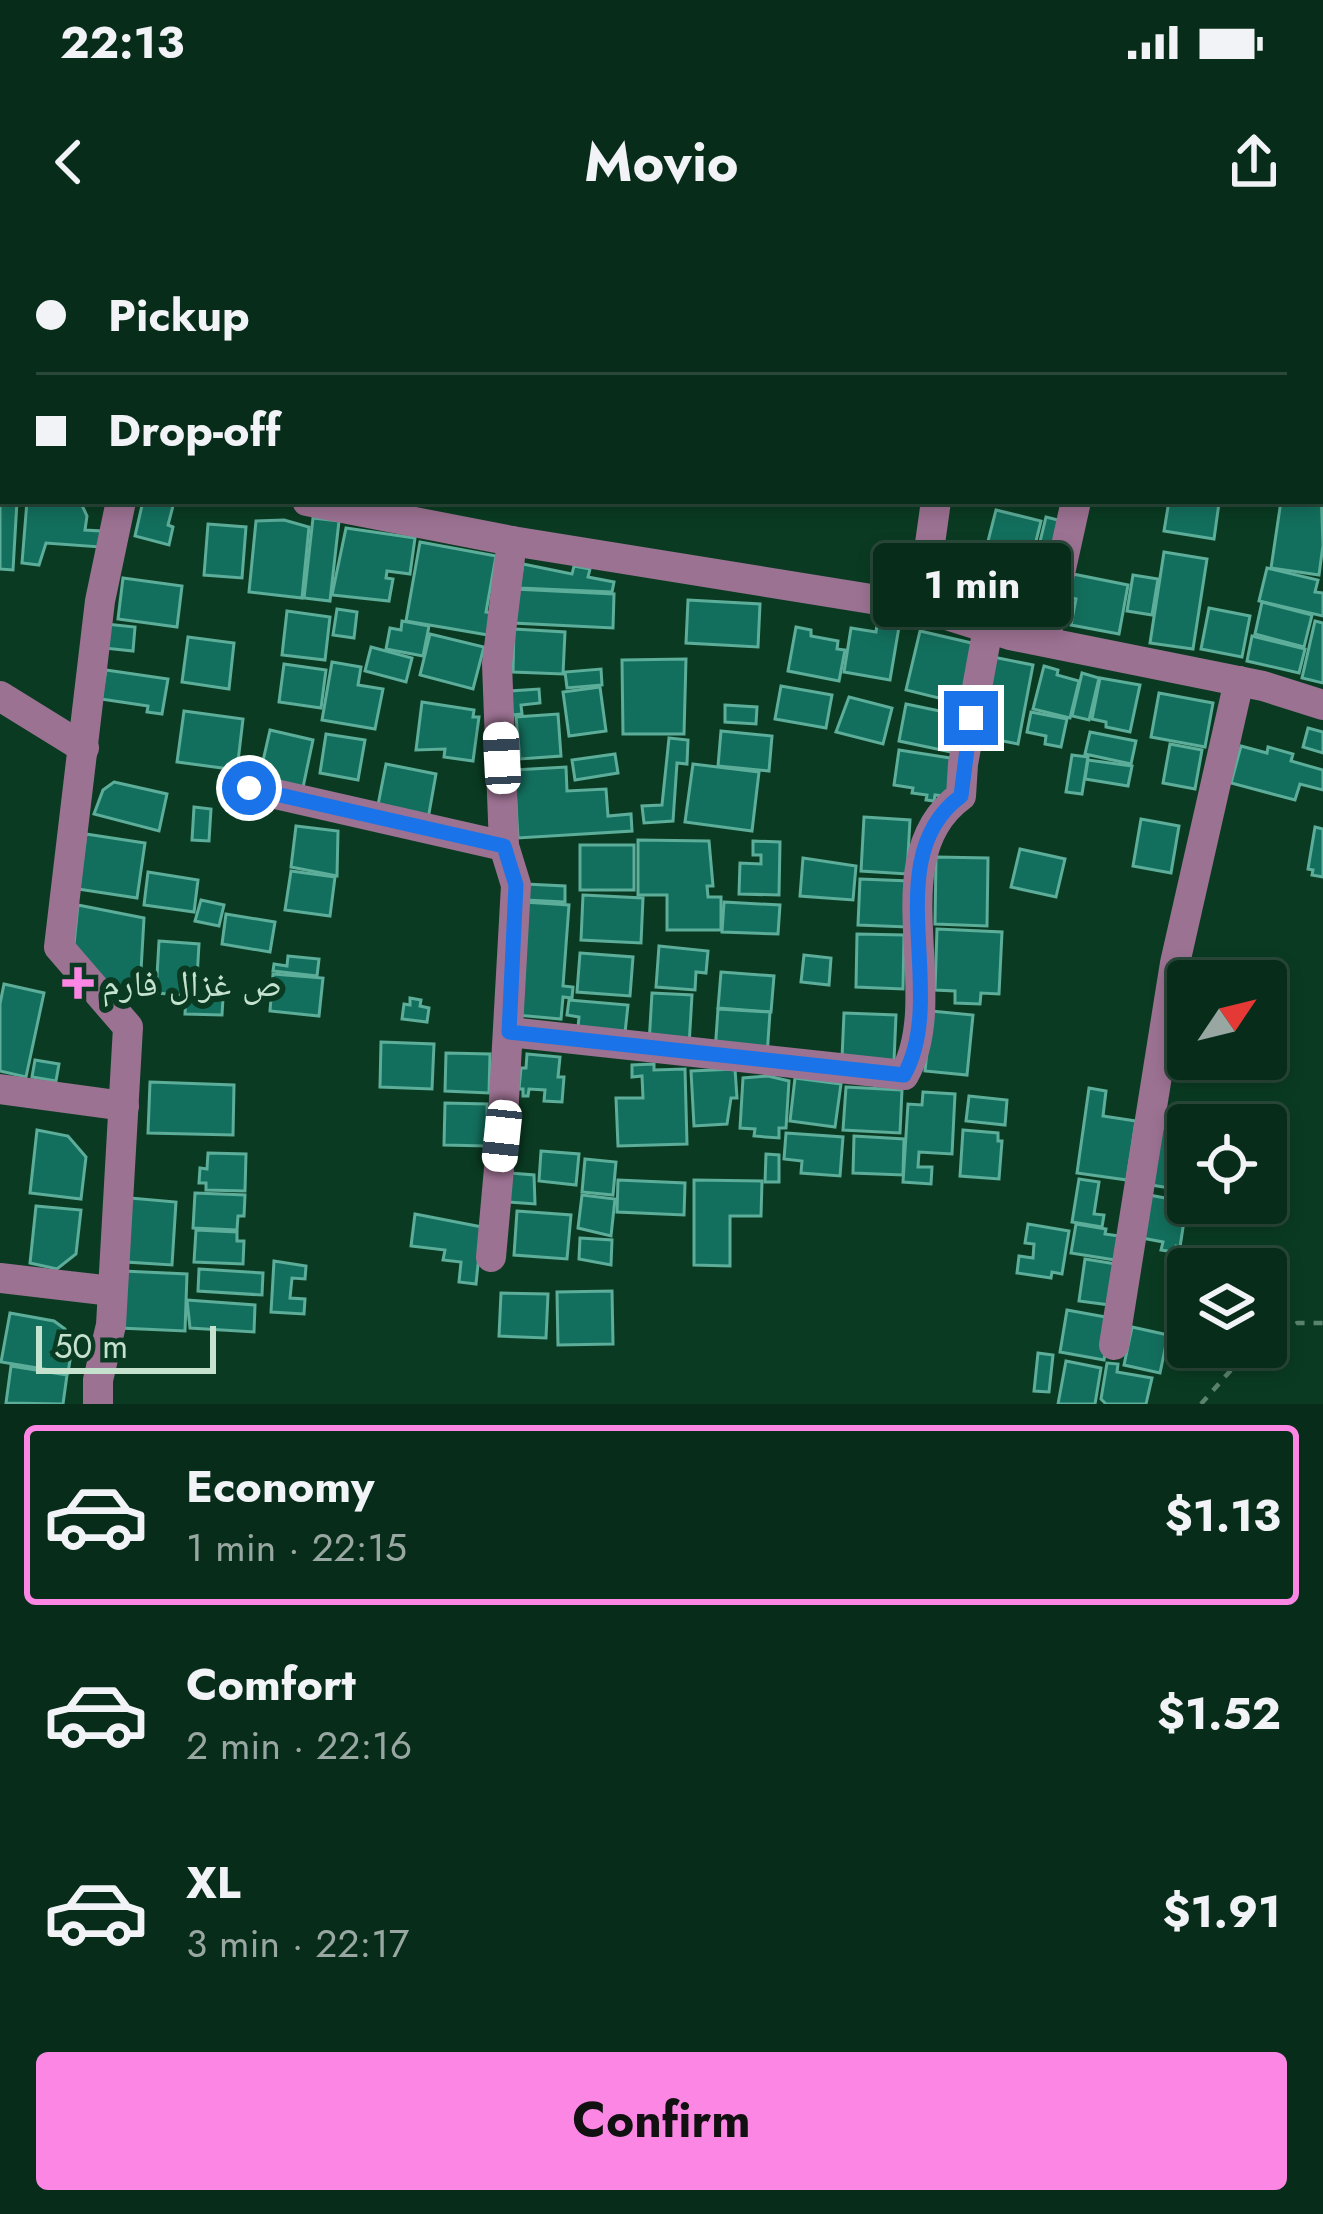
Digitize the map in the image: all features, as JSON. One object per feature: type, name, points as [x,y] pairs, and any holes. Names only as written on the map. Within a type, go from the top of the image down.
[{"type":"street","points":[[98,1404],[98,1380],[111,1325],[128,1027],[59,947],[100,601],[120,504]]},
{"type":"street","points":[[323,504],[512,541],[921,607],[988,628],[1239,681],[1323,705]]},
{"type":"street","points":[[921,607],[937,504]]},
{"type":"street","points":[[1045,641],[1075,504]]},
{"type":"street","points":[[490,1257],[516,885],[504,846],[497,664],[512,541]]},
{"type":"street","points":[[509,1032],[904,1075],[915,1036],[921,972],[916,900],[927,840],[943,810],[961,796],[988,628]]},
{"type":"street","points":[[1114,1345],[1175,963],[1239,681]]},
{"type":"street","points":[[0,696],[85,748]]},
{"type":"street","points":[[249,788],[504,846]]},
{"type":"street","points":[[0,1089],[124,1106]]},
{"type":"street","points":[[0,1278],[112,1291]]},
{"type":"path","points":[[1287,1330],[1297,1324],[1323,1322]]},
{"type":"path","points":[[1202,1404],[1232,1368]]},
{"type":"building","points":[[0,504],[17,504],[13,570],[0,569]]},
{"type":"building","points":[[27,504],[81,504],[87,516],[85,530],[101,531],[100,547],[46,543],[39,565],[22,563]]},
{"type":"building","points":[[142,504],[173,504],[169,545],[135,536]]},
{"type":"building","points":[[1168,504],[1219,504],[1214,539],[1164,531]]},
{"type":"building","points":[[1281,504],[1322,504],[1319,575],[1271,568]]},
{"type":"building","points":[[996,510],[1041,521],[1030,565],[985,553]]},
{"type":"building","points":[[1046,517],[1062,521],[1053,554],[1038,550]]},
{"type":"building","points":[[313,518],[339,521],[330,601],[304,598]]},
{"type":"building","points":[[284,520],[309,527],[302,598],[249,592],[256,521]]},
{"type":"building","points":[[208,524],[246,527],[242,578],[204,575]]},
{"type":"building","points":[[346,528],[415,538],[410,574],[387,571],[386,578],[393,579],[389,601],[332,595]]},
{"type":"building","points":[[420,542],[496,556],[486,612],[492,613],[488,635],[406,621]]},
{"type":"building","points":[[1164,552],[1207,559],[1193,649],[1150,643]]},
{"type":"building","points":[[983,559],[1044,574],[1034,617],[973,603]]},
{"type":"building","points":[[523,564],[572,574],[574,566],[590,569],[588,577],[614,582],[612,592],[519,588]]},
{"type":"building","points":[[1267,568],[1318,580],[1315,592],[1323,593],[1323,616],[1259,601]]},
{"type":"building","points":[[1063,572],[1128,585],[1119,634],[1071,625],[1076,599],[1059,595]]},
{"type":"building","points":[[1133,575],[1158,579],[1152,615],[1127,611]]},
{"type":"building","points":[[123,578],[182,586],[177,627],[118,619]]},
{"type":"building","points":[[514,589],[614,594],[613,628],[513,623]]},
{"type":"building","points":[[688,600],[760,604],[758,647],[686,643]]},
{"type":"building","points":[[1262,602],[1312,615],[1304,647],[1255,634]]},
{"type":"building","points":[[1209,608],[1250,616],[1242,657],[1201,649]]},
{"type":"building","points":[[337,609],[357,612],[354,638],[333,635]]},
{"type":"building","points":[[287,611],[330,617],[325,660],[282,655]]},
{"type":"building","points":[[878,617],[900,621],[890,680],[844,672],[851,628],[876,632]]},
{"type":"building","points":[[402,621],[429,626],[423,656],[386,649],[390,628],[401,630]]},
{"type":"building","points":[[1315,621],[1323,623],[1323,683],[1302,678]]},
{"type":"building","points":[[106,624],[135,627],[133,651],[104,648]]},
{"type":"building","points":[[796,627],[811,630],[811,636],[838,641],[837,649],[845,650],[839,681],[788,671]]},
{"type":"building","points":[[514,629],[565,632],[563,674],[513,672]]},
{"type":"building","points":[[920,631],[976,644],[963,704],[906,690]]},
{"type":"building","points":[[430,634],[484,647],[473,689],[420,675]]},
{"type":"building","points":[[1252,636],[1305,649],[1299,673],[1247,661]]},
{"type":"building","points":[[188,637],[234,643],[229,689],[182,682]]},
{"type":"building","points":[[371,647],[412,658],[406,682],[365,671]]},
{"type":"building","points":[[993,657],[1033,665],[1018,744],[978,736]]},
{"type":"building","points":[[686,659],[684,734],[623,734],[622,660]]},
{"type":"building","points":[[332,662],[361,667],[358,685],[383,689],[375,729],[322,720]]},
{"type":"building","points":[[284,664],[326,670],[321,708],[279,702]]},
{"type":"building","points":[[1044,666],[1079,681],[1070,718],[1033,709]]},
{"type":"building","points":[[601,669],[602,685],[567,688],[565,672]]},
{"type":"building","points":[[106,670],[168,679],[162,714],[147,712],[148,706],[101,699]]},
{"type":"building","points":[[1082,673],[1099,678],[1089,720],[1072,716]]},
{"type":"building","points":[[1100,678],[1140,685],[1130,732],[1092,719]]},
{"type":"building","points":[[781,686],[832,695],[826,728],[775,719]]},
{"type":"building","points":[[600,687],[606,731],[569,736],[563,692]]},
{"type":"building","points":[[539,689],[540,703],[521,705],[522,714],[512,715],[510,691]]},
{"type":"building","points":[[1159,693],[1213,703],[1205,747],[1151,737]]},
{"type":"building","points":[[849,697],[892,708],[883,744],[836,732]]},
{"type":"building","points":[[422,702],[474,710],[473,717],[479,717],[473,761],[444,757],[445,749],[416,750]]},
{"type":"building","points":[[906,704],[959,715],[951,752],[899,741]]},
{"type":"building","points":[[725,705],[757,707],[756,724],[725,722]]},
{"type":"building","points":[[184,711],[243,719],[237,770],[177,762]]},
{"type":"building","points":[[1031,712],[1067,719],[1061,747],[1045,744],[1046,736],[1027,732]]},
{"type":"building","points":[[558,714],[561,756],[520,759],[516,717]]},
{"type":"building","points":[[1308,728],[1323,732],[1323,753],[1303,747]]},
{"type":"building","points":[[270,730],[313,740],[302,792],[258,783]]},
{"type":"building","points":[[721,731],[772,736],[769,771],[718,766]]},
{"type":"building","points":[[1090,732],[1136,741],[1131,764],[1085,754]]},
{"type":"building","points":[[326,734],[365,740],[358,780],[320,773]]},
{"type":"building","points":[[669,738],[688,740],[687,764],[677,763],[673,821],[644,823],[642,806],[662,805]]},
{"type":"building","points":[[1170,744],[1202,750],[1195,789],[1163,783]]},
{"type":"building","points":[[1241,746],[1293,754],[1291,761],[1323,770],[1323,790],[1300,784],[1295,800],[1231,783]]},
{"type":"building","points":[[899,750],[957,759],[952,797],[935,795],[934,801],[926,800],[927,795],[912,793],[913,788],[894,785]]},
{"type":"building","points":[[615,754],[618,773],[575,780],[572,760]]},
{"type":"building","points":[[1072,755],[1088,757],[1082,794],[1066,792]]},
{"type":"building","points":[[1088,760],[1132,766],[1128,786],[1085,779]]},
{"type":"building","points":[[386,764],[436,774],[428,819],[377,810]]},
{"type":"building","points":[[693,764],[759,772],[752,831],[685,822]]},
{"type":"building","points":[[566,767],[567,791],[606,789],[608,816],[631,814],[632,831],[518,838],[514,770]]},
{"type":"building","points":[[114,782],[167,794],[159,831],[94,814],[103,790]]},
{"type":"building","points":[[194,807],[211,809],[209,841],[192,840]]},
{"type":"building","points":[[864,817],[910,820],[907,874],[861,871]]},
{"type":"building","points":[[1141,819],[1179,826],[1171,873],[1133,866]]},
{"type":"building","points":[[296,826],[338,831],[337,876],[291,867]]},
{"type":"building","points":[[1315,827],[1323,829],[1323,877],[1308,869]]},
{"type":"building","points":[[86,834],[145,843],[137,898],[78,889]]},
{"type":"building","points":[[638,840],[709,841],[713,886],[707,886],[708,897],[721,897],[721,930],[667,930],[667,895],[638,895]]},
{"type":"building","points":[[753,841],[780,842],[779,895],[739,894],[740,863],[761,864],[761,855],[753,855]]},
{"type":"building","points":[[580,845],[634,845],[634,890],[580,890]]},
{"type":"building","points":[[1020,849],[1065,859],[1056,897],[1011,887]]},
{"type":"building","points":[[936,857],[988,858],[987,926],[935,924]]},
{"type":"building","points":[[803,858],[856,866],[853,900],[800,896]]},
{"type":"building","points":[[291,871],[335,877],[330,916],[285,910]]},
{"type":"building","points":[[148,872],[198,880],[194,912],[144,905]]},
{"type":"building","points":[[860,879],[910,881],[908,927],[858,925]]},
{"type":"building","points":[[525,884],[565,886],[565,902],[525,900]]},
{"type":"building","points":[[583,895],[643,898],[641,943],[581,940]]},
{"type":"building","points":[[201,900],[224,905],[219,926],[195,921]]},
{"type":"building","points":[[524,902],[569,905],[563,986],[573,987],[572,998],[563,997],[561,1019],[516,1015]]},
{"type":"building","points":[[724,902],[780,905],[778,934],[722,932]]},
{"type":"building","points":[[78,905],[144,918],[140,988],[111,987],[73,954]]},
{"type":"building","points":[[226,914],[275,922],[270,952],[222,944]]},
{"type":"building","points":[[937,929],[1002,932],[999,994],[981,993],[980,1004],[955,1003],[955,991],[935,990]]},
{"type":"building","points":[[857,934],[904,935],[903,989],[856,987]]},
{"type":"building","points":[[159,941],[199,944],[196,996],[156,993]]},
{"type":"building","points":[[659,946],[708,951],[706,973],[696,972],[695,990],[656,987]]},
{"type":"building","points":[[580,953],[633,957],[630,996],[577,992]]},
{"type":"building","points":[[804,955],[831,958],[829,985],[801,982]]},
{"type":"building","points":[[288,956],[319,959],[317,976],[273,971],[274,964],[287,966]]},
{"type":"building","points":[[721,972],[774,976],[771,1012],[718,1008]]},
{"type":"building","points":[[273,974],[323,978],[319,1016],[270,1011]]},
{"type":"building","points":[[4,984],[44,993],[26,1077],[0,1071]]},
{"type":"building","points":[[652,993],[692,995],[689,1046],[649,1044]]},
{"type":"building","points":[[186,997],[223,998],[222,1015],[185,1014]]},
{"type":"building","points":[[410,998],[429,1008],[427,1022],[402,1019]]},
{"type":"building","points":[[569,1000],[628,1005],[625,1033],[577,1037],[579,1017],[567,1015]]},
{"type":"building","points":[[718,1009],[770,1012],[767,1056],[715,1052]]},
{"type":"building","points":[[931,1011],[973,1015],[967,1075],[925,1071]]},
{"type":"building","points":[[844,1013],[896,1015],[894,1061],[842,1058]]},
{"type":"building","points":[[381,1042],[434,1044],[432,1089],[380,1087]]},
{"type":"building","points":[[446,1053],[490,1054],[489,1093],[445,1091]]},
{"type":"building","points":[[527,1054],[560,1057],[562,1102],[544,1101],[545,1090],[529,1089],[528,1096],[523,1096],[521,1068],[526,1068]]},
{"type":"building","points":[[35,1060],[59,1064],[56,1081],[32,1077]]},
{"type":"building","points":[[654,1064],[654,1070],[685,1069],[687,1144],[618,1146],[616,1098],[643,1098],[642,1076],[632,1077],[632,1065]]},
{"type":"building","points":[[735,1069],[737,1098],[731,1098],[727,1124],[694,1126],[691,1071]]},
{"type":"building","points":[[768,1076],[789,1081],[786,1128],[779,1128],[779,1138],[754,1136],[755,1129],[740,1128],[743,1078]]},
{"type":"building","points":[[795,1078],[841,1084],[835,1127],[790,1121]]},
{"type":"building","points":[[150,1082],[234,1085],[233,1135],[148,1133]]},
{"type":"building","points":[[846,1087],[902,1090],[900,1133],[843,1130]]},
{"type":"building","points":[[1089,1088],[1106,1091],[1103,1116],[1136,1121],[1127,1180],[1077,1173]]},
{"type":"building","points":[[923,1092],[955,1094],[952,1154],[919,1152],[918,1167],[932,1167],[931,1184],[903,1182],[908,1104],[922,1105]]},
{"type":"building","points":[[969,1096],[1007,1100],[1005,1125],[966,1121]]},
{"type":"building","points":[[445,1103],[487,1104],[487,1146],[444,1145]]},
{"type":"building","points":[[1160,1127],[1167,1128],[1167,1188],[1151,1185]]},
{"type":"building","points":[[37,1130],[68,1136],[86,1157],[81,1199],[30,1193]]},
{"type":"building","points":[[963,1130],[998,1133],[1002,1141],[999,1179],[960,1176]]},
{"type":"building","points":[[786,1133],[843,1137],[840,1176],[801,1173],[802,1161],[784,1159]]},
{"type":"building","points":[[854,1136],[904,1139],[903,1175],[853,1173]]},
{"type":"building","points":[[541,1151],[579,1154],[576,1185],[539,1181]]},
{"type":"building","points":[[208,1153],[246,1154],[245,1191],[206,1190],[206,1183],[199,1183],[200,1168],[207,1169]]},
{"type":"building","points":[[766,1154],[779,1155],[779,1182],[765,1182]]},
{"type":"building","points":[[585,1159],[616,1162],[613,1195],[582,1192]]},
{"type":"building","points":[[510,1173],[534,1175],[535,1204],[508,1202]]},
{"type":"building","points":[[1079,1179],[1099,1182],[1094,1214],[1104,1215],[1102,1227],[1072,1222]]},
{"type":"building","points":[[618,1180],[685,1183],[684,1215],[617,1212]]},
{"type":"building","points":[[694,1180],[762,1181],[761,1216],[730,1216],[730,1266],[694,1265]]},
{"type":"building","points":[[195,1193],[245,1195],[244,1216],[238,1216],[237,1230],[193,1228]]},
{"type":"building","points":[[582,1195],[615,1199],[611,1236],[578,1228]]},
{"type":"building","points":[[1149,1195],[1167,1198],[1167,1224],[1184,1224],[1180,1247],[1161,1250],[1163,1242],[1142,1238]]},
{"type":"building","points":[[130,1198],[176,1202],[172,1265],[126,1262]]},
{"type":"building","points":[[36,1206],[81,1210],[76,1254],[57,1269],[30,1263]]},
{"type":"building","points":[[517,1211],[571,1215],[567,1259],[514,1255]]},
{"type":"building","points":[[415,1214],[482,1227],[476,1284],[459,1282],[461,1262],[443,1260],[445,1250],[411,1246]]},
{"type":"building","points":[[1028,1224],[1069,1231],[1062,1274],[1052,1272],[1051,1278],[1017,1273],[1019,1256],[1033,1258],[1034,1244],[1025,1243]]},
{"type":"building","points":[[1076,1224],[1119,1236],[1115,1260],[1071,1253]]},
{"type":"building","points":[[196,1230],[237,1232],[237,1241],[244,1241],[243,1264],[194,1262]]},
{"type":"building","points":[[580,1238],[612,1240],[611,1265],[579,1259]]},
{"type":"building","points":[[1085,1259],[1116,1264],[1110,1305],[1079,1301]]},
{"type":"building","points":[[274,1261],[306,1266],[305,1279],[292,1278],[290,1298],[305,1299],[304,1314],[271,1312]]},
{"type":"building","points":[[199,1269],[263,1273],[262,1295],[198,1291]]},
{"type":"building","points":[[123,1271],[187,1274],[185,1331],[120,1328]]},
{"type":"building","points":[[612,1291],[613,1344],[558,1345],[557,1292]]},
{"type":"building","points":[[501,1293],[548,1294],[546,1338],[499,1336]]},
{"type":"building","points":[[187,1300],[255,1305],[254,1332],[190,1328]]},
{"type":"building","points":[[1067,1310],[1111,1318],[1104,1360],[1060,1352]]},
{"type":"building","points":[[10,1313],[54,1321],[65,1329],[72,1348],[68,1373],[1,1362]]},
{"type":"building","points":[[1132,1327],[1167,1335],[1160,1373],[1124,1365]]},
{"type":"building","points":[[1038,1353],[1053,1355],[1049,1392],[1034,1391]]},
{"type":"building","points":[[1066,1361],[1101,1368],[1095,1404],[1058,1404]]},
{"type":"building","points":[[1107,1363],[1118,1364],[1117,1372],[1152,1378],[1146,1404],[1106,1404],[1101,1399]]},
{"type":"building","points":[[11,1366],[67,1375],[63,1404],[6,1403]]},
{"type":"place","name":"ص غزال فارم","points":[[78,983]]},
{"type":"route","points":[[249,788],[504,846],[516,885],[509,1032],[904,1075],[915,1036],[921,972],[916,900],[927,840],[943,810],[961,796],[971,718]]}]
